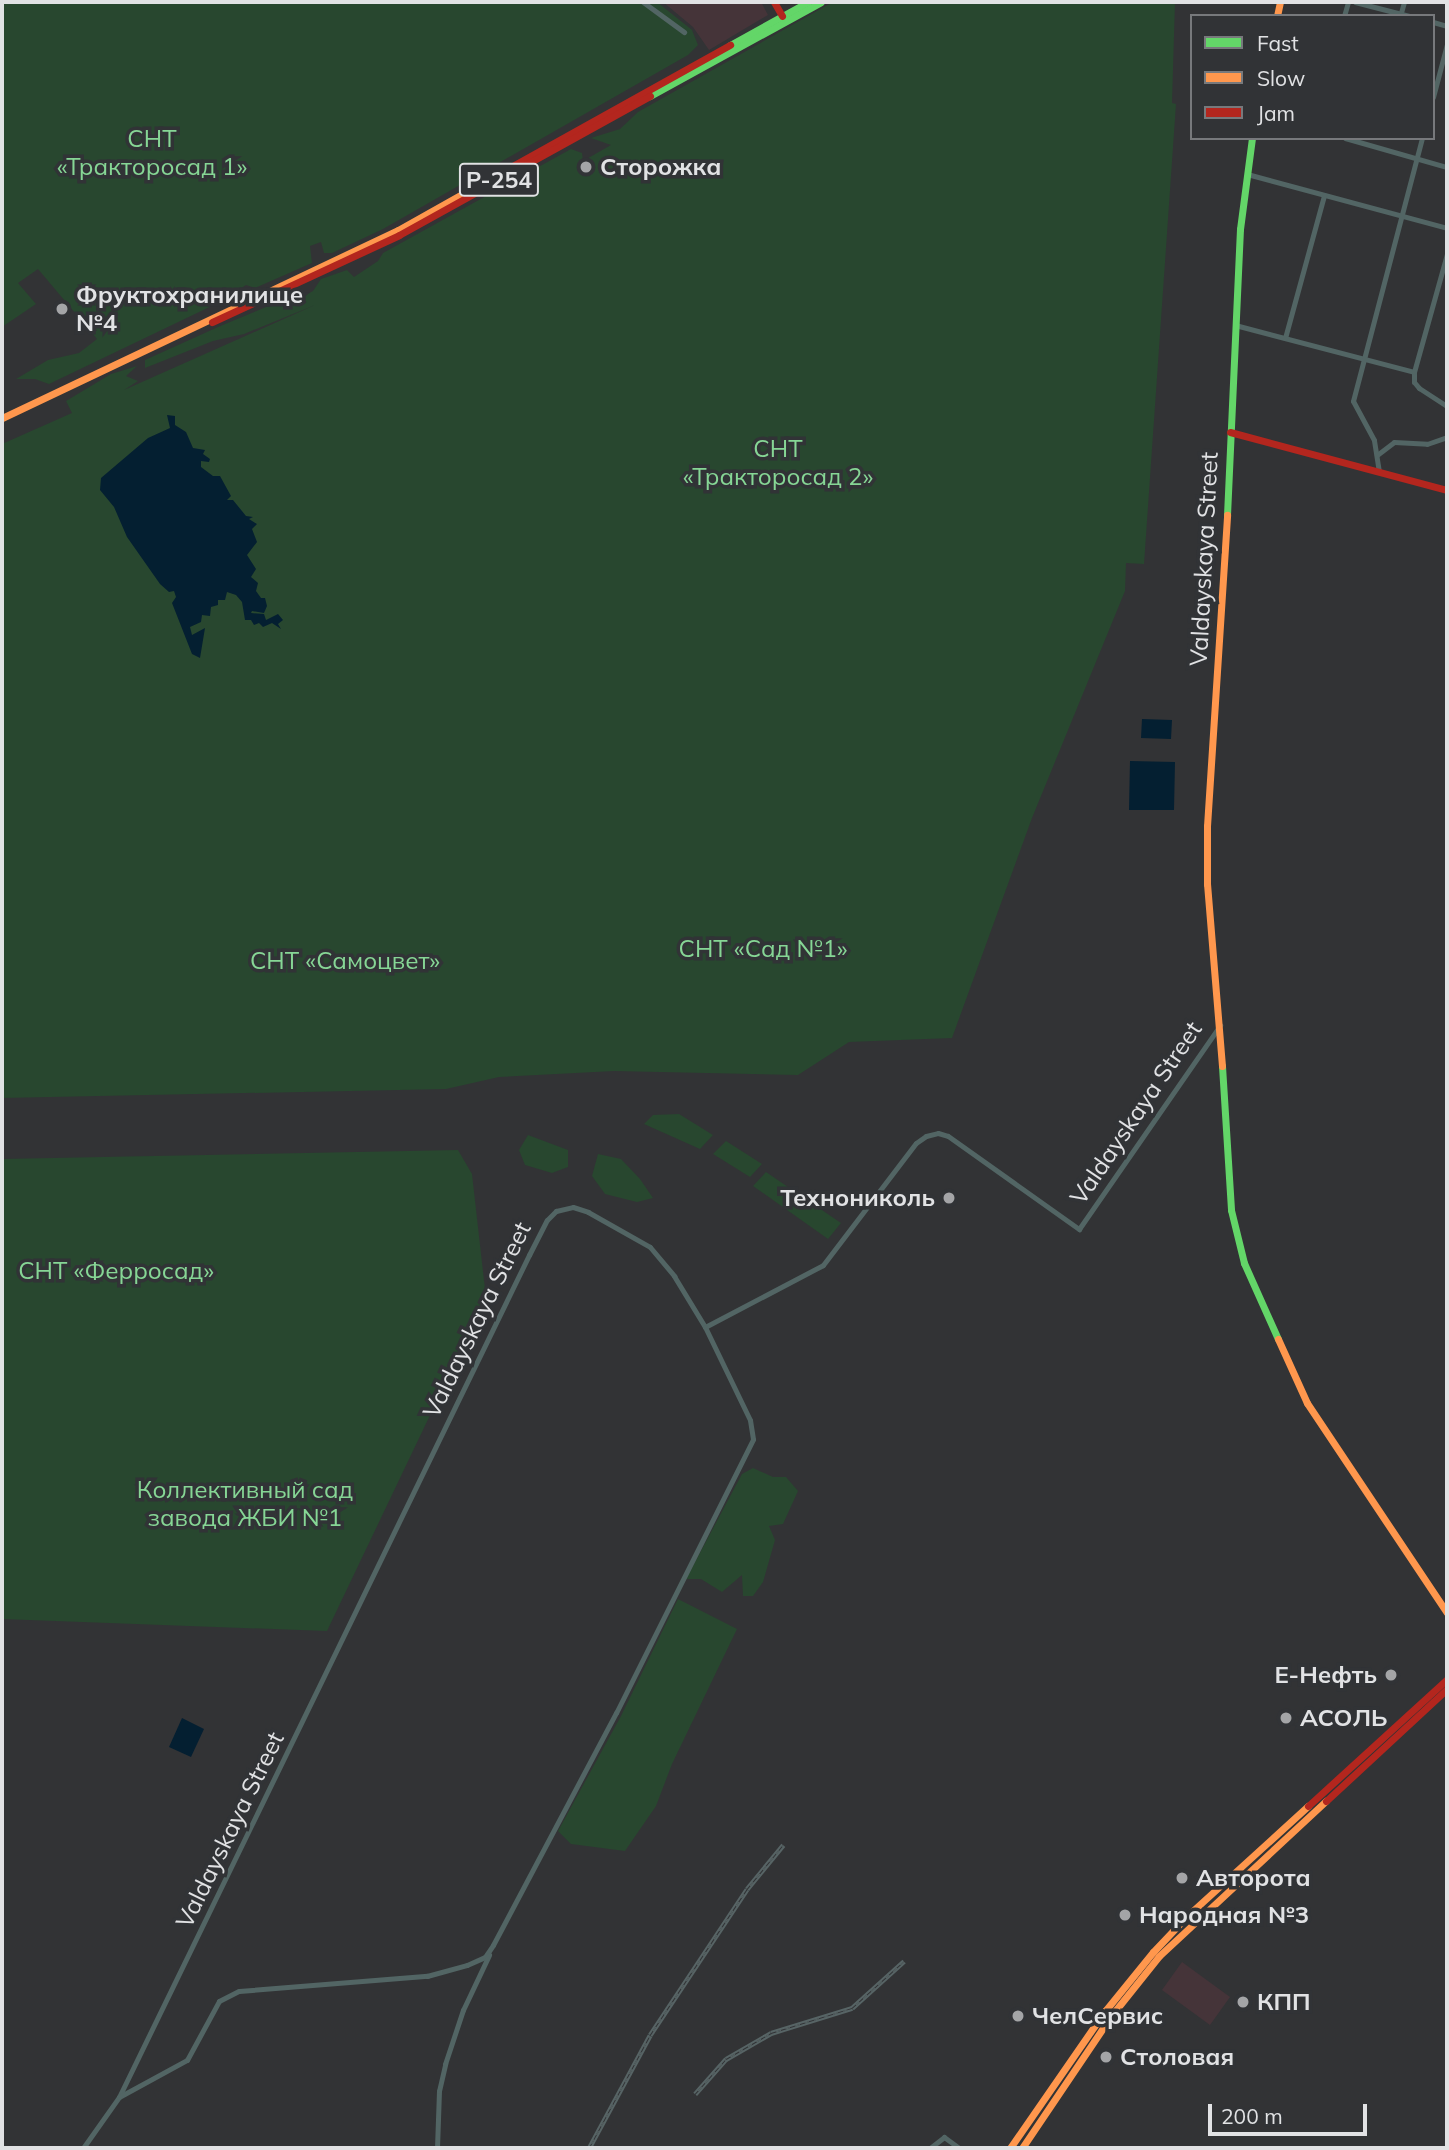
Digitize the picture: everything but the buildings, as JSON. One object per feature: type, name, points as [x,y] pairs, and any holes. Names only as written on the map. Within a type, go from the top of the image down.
[{"type":"main road","points":[[774,2],[784,19]]},
{"type":"main road","points":[[784,19],[808,2]]},
{"type":"main road","points":[[784,19],[821,2]]},
{"type":"main road","name":"Р-254","points":[[2,418],[206,323],[226,318],[399,236],[784,19]]},
{"type":"main road","name":"Valdayskaya Street","points":[[1252,140],[1235,325],[1225,581],[1207,826],[1207,884],[1220,1024],[1231,1210],[1244,1263],[1307,1403],[1447,1613]]},
{"type":"main road","points":[[1230,432],[1447,490]]},
{"type":"main road","points":[[1010,2148],[1105,2011],[1153,1952],[1187,1916],[1447,1679]]},
{"type":"main road","points":[[1022,2148],[1111,2016],[1159,1956],[1447,1689]]},
{"type":"street","points":[[643,2],[684,32]]},
{"type":"street","points":[[1355,2],[1397,14]]},
{"type":"street","points":[[1435,89],[1447,44]]},
{"type":"street","points":[[1379,472],[1369,428],[1354,409],[1353,401],[1421,140]]},
{"type":"street","points":[[1367,141],[1447,167]]},
{"type":"street","points":[[1247,174],[1447,228]]},
{"type":"street","points":[[1285,338],[1324,195]]},
{"type":"street","points":[[1447,254],[1414,372],[1414,382],[1419,388],[1447,406]]},
{"type":"street","points":[[1235,325],[1414,372]]},
{"type":"street","points":[[1377,455],[1394,442],[1427,444],[1447,437]]},
{"type":"street","name":"Valdayskaya Street","points":[[119,2097],[547,1220],[556,1211],[573,1207],[632,1234],[660,1257],[705,1327],[823,1265],[916,1143],[926,1136],[938,1133],[948,1136],[1080,1229],[1220,1024]]},
{"type":"street","points":[[437,2148],[439,2091],[463,2010],[494,1945],[616,1713],[752,1439],[750,1420],[705,1327]]},
{"type":"street","points":[[83,2148],[119,2097],[187,2060],[219,2001],[239,1991],[427,1976],[485,1957],[494,1945]]},
{"type":"street","points":[[930,2148],[944,2137],[959,2148]]},
{"type":"shaded area","points":[[663,2],[761,2],[768,15],[709,50],[693,27]]},
{"type":"shaded area","points":[[1182,1962],[1230,1997],[1210,2025],[1162,1990]]},
{"type":"green space","name":"СНТ «Тракторосад 1»","points":[[2,2],[657,2],[692,30],[698,45],[688,55],[383,229],[332,253],[324,253],[321,242],[310,246],[312,263],[255,288],[246,285],[220,302],[49,384],[35,379],[16,379],[48,360],[79,353],[97,339],[38,269],[18,283],[36,304],[2,327]]},
{"type":"green space","name":"СНТ «Тракторосад 2»","points":[[833,2],[1175,2],[1172,103],[1176,104],[1144,564],[1126,563],[1125,591],[1032,818],[952,1038],[849,1042],[798,1075],[614,1071],[499,1077],[446,1089],[2,1098],[2,444],[72,413],[66,401],[111,374],[137,366],[126,376],[138,381],[124,390],[315,305],[244,334],[213,341],[145,368],[145,360],[218,327],[266,307],[291,303],[313,291],[321,279],[347,270],[354,277],[378,261],[383,253],[571,149],[582,153],[583,161],[611,145],[591,138],[620,129],[638,112]]},
{"type":"green space","points":[[679,1114],[713,1135],[700,1149],[644,1124],[653,1115]]},
{"type":"green space","points":[[528,1135],[568,1150],[568,1167],[552,1173],[525,1165],[519,1150]]},
{"type":"green space","points":[[726,1141],[762,1164],[750,1177],[713,1154]]},
{"type":"green space","points":[[458,1150],[472,1174],[486,1298],[327,1631],[2,1619],[2,1159]]},
{"type":"green space","points":[[598,1154],[621,1159],[653,1198],[637,1202],[605,1194],[592,1176]]},
{"type":"green space","points":[[766,1172],[841,1223],[828,1239],[753,1186]]},
{"type":"green space","points":[[753,1468],[773,1477],[786,1477],[798,1491],[783,1524],[769,1526],[775,1540],[763,1582],[753,1596],[743,1596],[742,1575],[722,1592],[701,1579],[686,1579],[742,1474]]},
{"type":"green space","points":[[678,1599],[737,1629],[672,1764],[656,1806],[625,1851],[571,1844],[558,1831],[621,1716]]},
{"type":"water","points":[[167,415],[175,416],[175,425],[186,432],[193,448],[205,450],[203,454],[210,459],[209,462],[201,461],[201,467],[213,476],[220,476],[231,496],[227,500],[233,500],[246,516],[253,517],[249,519],[257,524],[252,529],[257,542],[247,555],[256,569],[251,577],[258,583],[256,591],[261,598],[265,598],[267,606],[264,613],[251,613],[264,614],[266,620],[278,614],[283,620],[278,624],[281,629],[272,623],[263,627],[259,623],[254,625],[251,620],[245,620],[242,602],[236,595],[227,592],[225,600],[218,600],[218,605],[211,607],[210,616],[202,615],[201,622],[190,627],[192,635],[205,628],[200,658],[192,654],[172,603],[176,597],[174,591],[169,592],[160,584],[127,537],[114,507],[100,490],[101,478],[148,438],[170,428]]},
{"type":"water","points":[[1142,719],[1172,720],[1171,739],[1141,738]]},
{"type":"water","points":[[1130,761],[1175,762],[1174,810],[1129,810]]},
{"type":"water","points":[[182,1718],[204,1729],[191,1757],[169,1747]]},
{"type":"railway","points":[[589,2148],[650,2035],[747,1889],[783,1845]]},
{"type":"railway","points":[[695,2094],[726,2059],[771,2033],[852,2008],[904,1961]]},
{"type":"traffic: fast","points":[[730,45],[808,2]]},
{"type":"traffic: fast","points":[[650,96],[821,2]]},
{"type":"traffic: fast","points":[[1227,515],[1240,229],[1252,140]]},
{"type":"traffic: fast","points":[[1222,1066],[1231,1210],[1244,1263],[1278,1339]]},
{"type":"traffic: slow","points":[[1277,14],[1280,2]]},
{"type":"traffic: slow","points":[[2,418],[398,230],[489,179]]},
{"type":"traffic: slow","points":[[1222,1066],[1207,884],[1207,826],[1227,515]]},
{"type":"traffic: slow","points":[[1278,1339],[1307,1403],[1447,1613]]},
{"type":"traffic: slow","points":[[1022,2148],[1111,2016],[1159,1956],[1326,1801]]},
{"type":"traffic: slow","points":[[1010,2148],[1105,2011],[1153,1952],[1187,1916],[1308,1806]]},
{"type":"traffic: jam","points":[[774,2],[782,16]]},
{"type":"traffic: jam","points":[[489,179],[730,45]]},
{"type":"traffic: jam","points":[[212,322],[399,235],[650,96]]},
{"type":"traffic: jam","points":[[1230,432],[1447,490]]},
{"type":"traffic: jam","points":[[1308,1806],[1447,1679]]},
{"type":"traffic: jam","points":[[1326,1801],[1447,1689]]},
{"type":"place","name":"Сторожка","points":[[586,167]]},
{"type":"place","name":"Фруктохранилище №4","points":[[62,309]]},
{"type":"place","name":"Технониколь","points":[[949,1198]]},
{"type":"place","name":"E-Нефть","points":[[1391,1675]]},
{"type":"place","name":"АСОЛЬ","points":[[1286,1718]]},
{"type":"place","name":"Авторота","points":[[1182,1878]]},
{"type":"place","name":"Народная №3","points":[[1125,1915]]},
{"type":"place","name":"КПП","points":[[1243,2002]]},
{"type":"place","name":"ЧелСервис","points":[[1018,2016]]},
{"type":"place","name":"Столовая","points":[[1106,2057]]},
{"type":"park label","name":"СНТ «Сад №1»","points":[[763,949]]},
{"type":"park label","name":"СНТ «Самоцвет»","points":[[345,961]]},
{"type":"park label","name":"СНТ «Ферросад»","points":[[116,1271]]},
{"type":"park label","name":"Коллективный сад завода ЖБИ №1","points":[[245,1504]]}]
